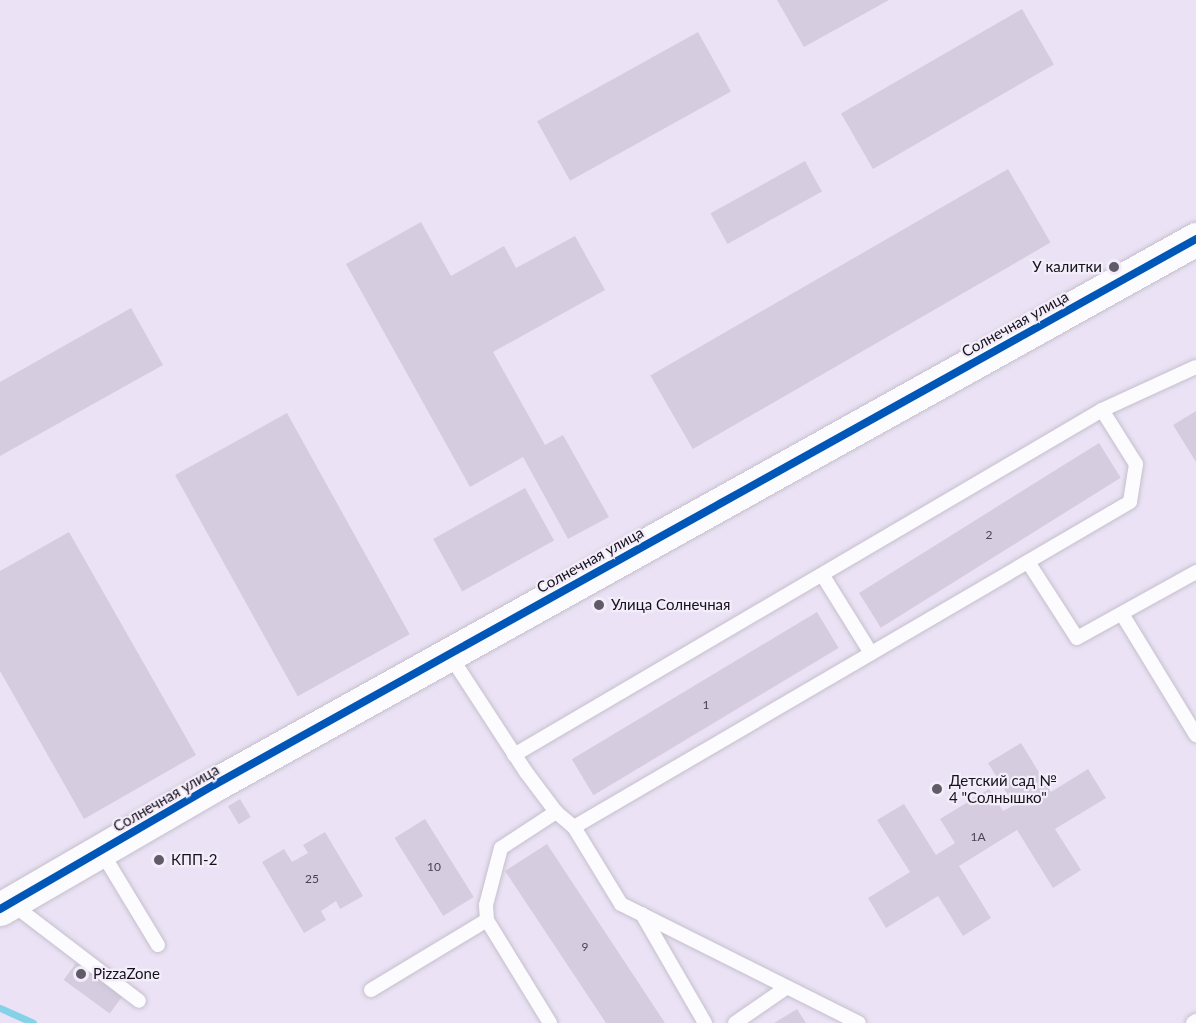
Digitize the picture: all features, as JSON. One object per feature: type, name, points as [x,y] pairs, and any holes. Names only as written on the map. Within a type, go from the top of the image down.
[{"type":"street","name":"Солнечная улица","points":[[6,906],[449,654],[1196,239]]},
{"type":"lane","points":[[514,755],[823,576],[1102,410],[1196,367]]},
{"type":"lane","points":[[574,827],[1130,502],[1136,464],[1102,410]]},
{"type":"lane","points":[[1029,562],[1077,638],[1196,572]]},
{"type":"lane","points":[[823,576],[871,653]]},
{"type":"lane","points":[[1122,614],[1196,735]]},
{"type":"lane","points":[[449,654],[514,755],[556,812],[574,827],[621,904],[859,1023]]},
{"type":"lane","points":[[550,1023],[487,920],[494,864],[501,848],[556,812]]},
{"type":"lane","points":[[101,851],[158,945]]},
{"type":"lane","points":[[6,906],[140,1001]]},
{"type":"lane","points":[[642,915],[705,1023]]},
{"type":"lane","points":[[371,990],[487,920]]},
{"type":"lane","points":[[735,1023],[787,987]]},
{"type":"building","points":[[777,0],[889,0],[804,47]]},
{"type":"building","points":[[1022,9],[1054,64],[873,169],[841,114]]},
{"type":"building","points":[[698,32],[731,91],[570,181],[537,121]]},
{"type":"building","points":[[805,161],[822,192],[728,244],[711,213]]},
{"type":"building","points":[[1008,169],[1050,243],[693,449],[650,376]]},
{"type":"building","points":[[421,222],[451,276],[504,246],[516,268],[575,236],[605,290],[493,352],[545,445],[563,435],[609,517],[568,539],[523,457],[470,487],[346,264]]},
{"type":"building","points":[[131,308],[163,365],[0,456],[0,382]]},
{"type":"building","points":[[1196,411],[1196,462],[1173,425]]},
{"type":"building","points":[[287,413],[410,634],[298,696],[175,475]]},
{"type":"building","points":[[1099,443],[1121,478],[881,628],[859,593]]},
{"type":"building","points":[[525,488],[554,540],[462,591],[433,539]]},
{"type":"building","points":[[69,532],[196,755],[84,819],[0,671],[0,571]]},
{"type":"building","points":[[817,612],[839,648],[593,795],[572,759]]},
{"type":"building","points":[[1021,743],[1051,792],[1088,769],[1106,798],[1055,829],[1081,870],[1053,888],[1017,830],[959,866],[991,918],[963,936],[938,896],[886,928],[868,898],[910,872],[877,820],[904,804],[936,855],[955,843],[940,819],[989,789],[1003,811],[1014,805],[988,763]]},
{"type":"building","points":[[240,799],[251,817],[239,824],[228,806]]},
{"type":"building","points":[[425,819],[474,897],[443,916],[394,838]]},
{"type":"building","points":[[325,832],[363,896],[340,909],[336,901],[321,911],[326,920],[304,933],[262,862],[284,849],[292,862],[308,853],[303,845]]},
{"type":"building","points":[[547,844],[665,1023],[606,1023],[505,871]]},
{"type":"building","points":[[76,963],[122,997],[110,1013],[64,980]]},
{"type":"building","points":[[797,1009],[806,1023],[774,1023]]},
{"type":"waterway","points":[[0,1008],[33,1023]]},
{"type":"cycle path","points":[[0,909],[214,785],[1196,239]]},
{"type":"place","name":"У калитки","points":[[1114,267]]},
{"type":"place","name":"Улица Солнечная","points":[[599,605]]},
{"type":"place","name":"Детский сад № 4 \"Солнышко\"","points":[[937,789]]},
{"type":"place","name":"КПП-2","points":[[159,860]]},
{"type":"place","name":"PizzaZone","points":[[81,974]]}]
